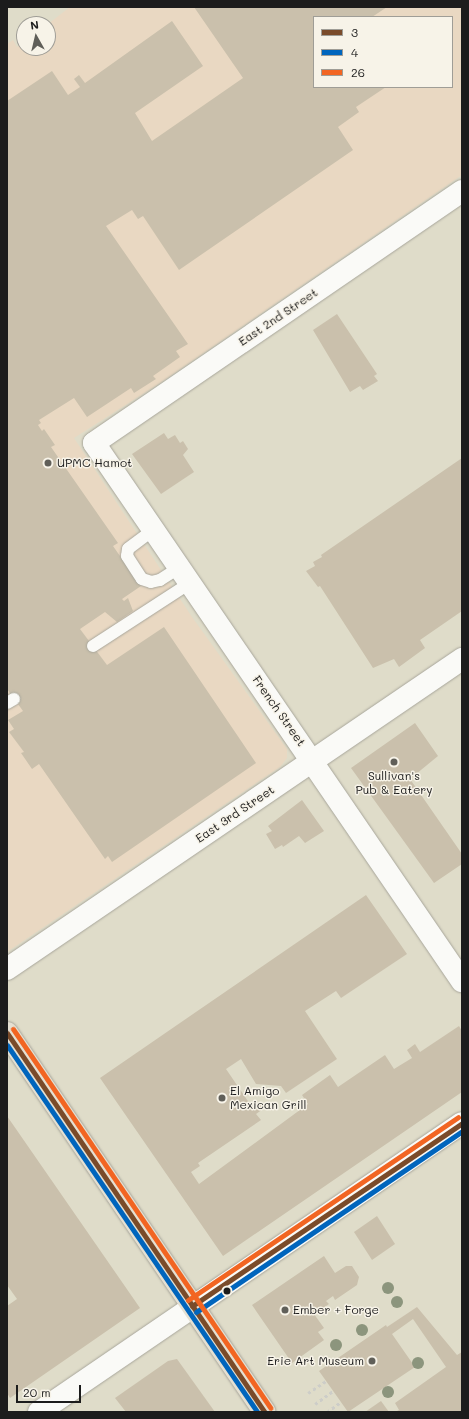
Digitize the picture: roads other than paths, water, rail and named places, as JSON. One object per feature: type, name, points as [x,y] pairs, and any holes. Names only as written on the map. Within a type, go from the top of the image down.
[{"type":"main road","points":[[7,1033],[265,1412]]},
{"type":"street","name":"East 2nd Street","points":[[94,443],[462,191]]},
{"type":"street","name":"French Street","points":[[94,443],[313,761],[462,981]]},
{"type":"street","name":"East 3rd Street","points":[[7,969],[462,659]]},
{"type":"street","points":[[39,1412],[192,1306],[462,1123]]},
{"type":"lane","points":[[154,530],[128,549],[127,556],[142,579],[151,582],[185,575]]},
{"type":"lane","points":[[93,646],[185,575]]},
{"type":"place","name":"UPMC Hamot","points":[[48,463]]},
{"type":"place","name":"Sullivan's Pub & Eatery","points":[[394,762]]},
{"type":"place","name":"El Amigo Mexican Grill","points":[[222,1098]]},
{"type":"place","name":"Ember + Forge","points":[[285,1310]]},
{"type":"place","name":"Erie Art Museum","points":[[372,1361]]}]
